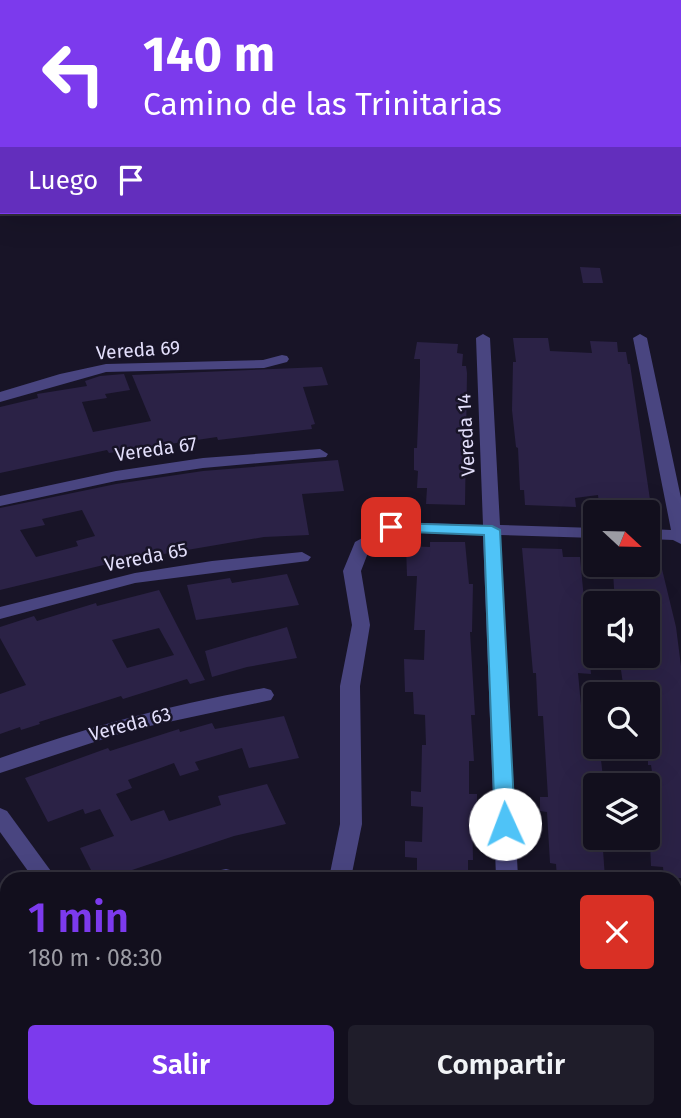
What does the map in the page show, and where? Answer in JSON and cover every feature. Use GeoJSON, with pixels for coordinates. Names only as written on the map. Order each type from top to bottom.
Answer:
{"type":"FeatureCollection","features":[{"type":"Feature","properties":{"kind":"street","name":"Vereda 14"},"geometry":{"type":"LineString","coordinates":[[483,338],[507,872]]}},
{"type":"Feature","properties":{"kind":"street"},"geometry":{"type":"LineString","coordinates":[[640,338],[681,536],[660,535]]}},
{"type":"Feature","properties":{"kind":"street","name":"Vereda 69"},"geometry":{"type":"LineString","coordinates":[[0,397],[65,377],[106,368],[264,364],[282,359]]}},
{"type":"Feature","properties":{"kind":"street","name":"Vereda 67"},"geometry":{"type":"LineString","coordinates":[[0,501],[129,474],[203,463],[320,454]]}},
{"type":"Feature","properties":{"kind":"street"},"geometry":{"type":"LineString","coordinates":[[341,872],[351,824],[350,686],[361,625],[352,571],[364,542],[391,527],[583,533]]}},
{"type":"Feature","properties":{"kind":"street","name":"Vereda 65"},"geometry":{"type":"LineString","coordinates":[[0,612],[135,578],[212,566],[302,557]]}},
{"type":"Feature","properties":{"kind":"street","name":"Vereda 63"},"geometry":{"type":"LineString","coordinates":[[0,766],[58,744],[146,718],[264,695]]}},
{"type":"Feature","properties":{"kind":"street"},"geometry":{"type":"LineString","coordinates":[[0,816],[41,872]]}},
{"type":"Feature","properties":{"kind":"building"},"geometry":{"type":"Polygon","coordinates":[[[580,267],[600,268],[603,283],[583,283],[580,267]]]}},
{"type":"Feature","properties":{"kind":"building"},"geometry":{"type":"Polygon","coordinates":[[[513,338],[548,338],[550,351],[592,353],[590,341],[617,342],[618,352],[626,352],[630,364],[650,500],[599,500],[598,495],[575,498],[576,507],[525,505],[524,490],[520,490],[518,448],[512,410],[513,362],[516,362],[513,338]]]}},
{"type":"Feature","properties":{"kind":"building"},"geometry":{"type":"Polygon","coordinates":[[[417,342],[458,344],[457,353],[463,354],[462,366],[466,366],[467,373],[465,505],[426,504],[427,488],[417,488],[418,471],[414,470],[414,448],[417,448],[420,359],[414,359],[417,342]]]}},
{"type":"Feature","properties":{"kind":"building"},"geometry":{"type":"Polygon","coordinates":[[[322,367],[328,385],[303,387],[315,424],[311,425],[312,429],[218,440],[217,437],[109,453],[107,450],[0,473],[0,407],[38,398],[37,394],[87,386],[85,381],[100,376],[124,374],[130,390],[105,394],[107,398],[82,402],[93,432],[151,421],[132,375],[322,367]]]}},
{"type":"Feature","properties":{"kind":"building"},"geometry":{"type":"Polygon","coordinates":[[[338,460],[344,491],[302,494],[309,535],[264,537],[146,557],[145,555],[0,590],[0,508],[116,484],[203,471],[338,460]],[[82,510],[42,519],[45,525],[20,530],[36,557],[78,546],[76,541],[95,536],[82,510]]]}},
{"type":"Feature","properties":{"kind":"building"},"geometry":{"type":"Polygon","coordinates":[[[430,542],[465,542],[469,584],[473,584],[470,632],[475,715],[471,715],[474,761],[469,761],[469,794],[477,794],[477,809],[472,809],[473,860],[468,860],[468,872],[417,872],[417,858],[405,857],[405,841],[422,842],[423,807],[411,806],[411,791],[421,792],[422,745],[426,745],[425,715],[414,714],[413,692],[405,692],[404,659],[424,660],[425,630],[414,630],[417,576],[407,576],[406,546],[430,547],[430,542]]]}},
{"type":"Feature","properties":{"kind":"building"},"geometry":{"type":"Polygon","coordinates":[[[522,548],[562,549],[563,557],[580,557],[583,591],[583,668],[590,668],[591,674],[578,673],[583,705],[583,759],[601,759],[603,773],[583,773],[583,850],[603,850],[605,872],[557,872],[556,864],[550,863],[547,812],[540,811],[540,797],[548,797],[543,716],[538,716],[536,673],[533,673],[522,548]]]}},
{"type":"Feature","properties":{"kind":"building"},"geometry":{"type":"Polygon","coordinates":[[[661,565],[676,627],[681,666],[681,872],[663,872],[663,867],[651,866],[650,850],[660,850],[660,773],[652,773],[648,759],[660,759],[660,682],[623,682],[621,668],[660,668],[660,591],[614,591],[613,578],[660,578],[661,565]]]}},
{"type":"Feature","properties":{"kind":"building"},"geometry":{"type":"Polygon","coordinates":[[[287,574],[299,605],[196,620],[187,585],[230,578],[232,583],[287,574]]]}},
{"type":"Feature","properties":{"kind":"building"},"geometry":{"type":"Polygon","coordinates":[[[159,590],[205,680],[190,684],[187,679],[123,699],[121,696],[21,730],[20,727],[0,734],[0,694],[26,685],[0,638],[0,627],[34,616],[37,621],[96,603],[97,606],[159,590]],[[159,628],[112,640],[127,668],[174,655],[159,628]]]}},
{"type":"Feature","properties":{"kind":"building"},"geometry":{"type":"Polygon","coordinates":[[[287,627],[297,658],[247,667],[212,677],[205,651],[287,627]]]}},
{"type":"Feature","properties":{"kind":"building"},"geometry":{"type":"Polygon","coordinates":[[[284,716],[299,758],[249,768],[242,748],[195,762],[199,770],[180,776],[174,763],[128,780],[132,788],[116,794],[131,821],[164,810],[169,821],[221,805],[218,796],[267,784],[286,824],[234,836],[126,872],[92,872],[80,848],[114,836],[100,809],[85,814],[83,809],[48,822],[25,778],[108,748],[110,751],[179,729],[180,732],[212,723],[215,729],[284,716]]]}},
{"type":"Feature","properties":{"kind":"route"},"geometry":{"type":"LineString","coordinates":[[391,527],[492,530],[505,824]]}}]}
